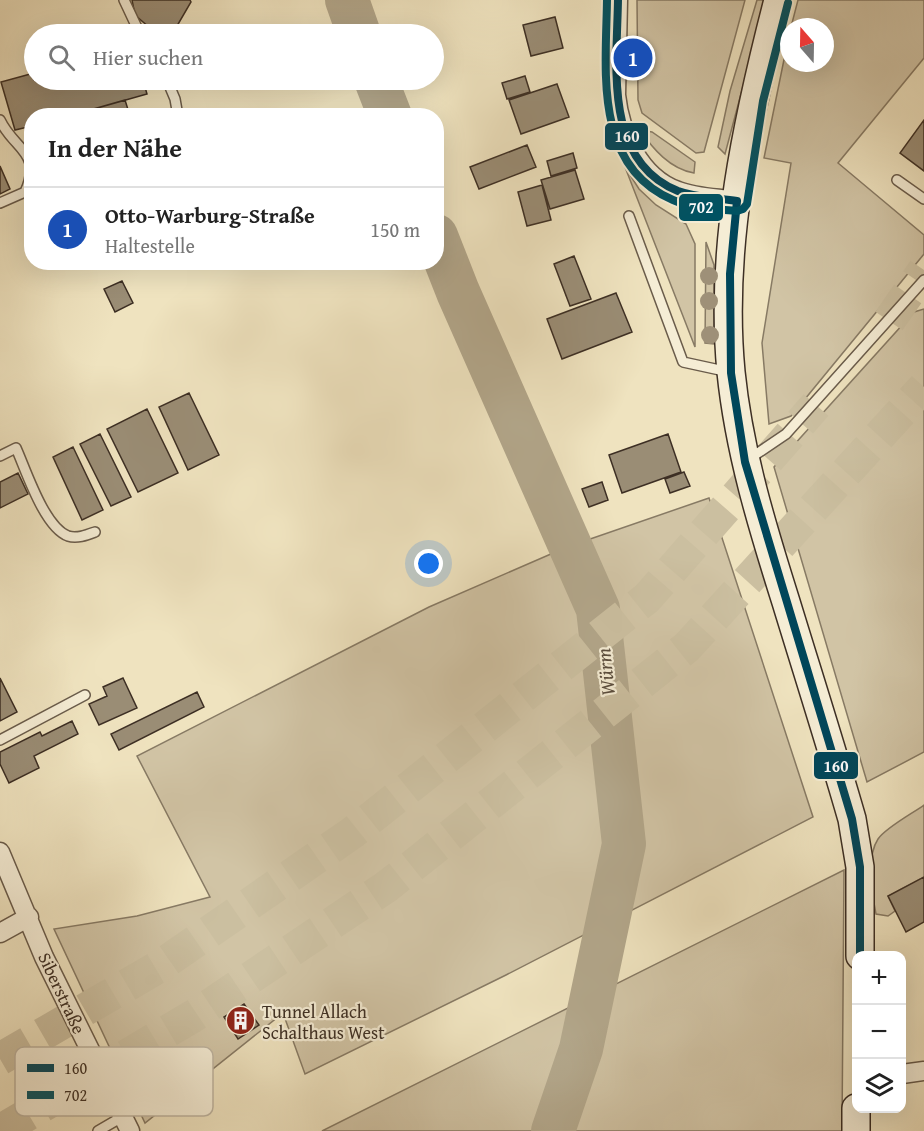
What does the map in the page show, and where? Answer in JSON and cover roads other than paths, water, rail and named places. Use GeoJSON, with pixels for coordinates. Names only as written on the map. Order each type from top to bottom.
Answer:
{"type":"FeatureCollection","features":[{"type":"Feature","properties":{"kind":"main road"},"geometry":{"type":"LineString","coordinates":[[778,0],[753,99],[737,201],[730,274],[731,373],[745,462],[852,819],[860,867],[860,951]]}},
{"type":"Feature","properties":{"kind":"main road"},"geometry":{"type":"LineString","coordinates":[[856,1113],[856,1131]]}},
{"type":"Feature","properties":{"kind":"street"},"geometry":{"type":"LineString","coordinates":[[618,0],[616,95],[628,142],[659,180],[675,190],[737,201]]}},
{"type":"Feature","properties":{"kind":"street","name":"Siberstraße"},"geometry":{"type":"LineString","coordinates":[[0,852],[44,957],[88,1047]]}},
{"type":"Feature","properties":{"kind":"street"},"geometry":{"type":"LineString","coordinates":[[0,933],[29,917]]}},
{"type":"Feature","properties":{"kind":"street"},"geometry":{"type":"LineString","coordinates":[[906,1073],[924,1071]]}},
{"type":"Feature","properties":{"kind":"lane"},"geometry":{"type":"LineString","coordinates":[[124,0],[135,24]]}},
{"type":"Feature","properties":{"kind":"lane"},"geometry":{"type":"LineString","coordinates":[[171,90],[177,108]]}},
{"type":"Feature","properties":{"kind":"lane"},"geometry":{"type":"LineString","coordinates":[[0,120],[24,152]]}},
{"type":"Feature","properties":{"kind":"lane"},"geometry":{"type":"LineString","coordinates":[[897,180],[924,199]]}},
{"type":"Feature","properties":{"kind":"lane"},"geometry":{"type":"LineString","coordinates":[[0,203],[24,192]]}},
{"type":"Feature","properties":{"kind":"lane"},"geometry":{"type":"LineString","coordinates":[[629,216],[683,362],[731,373]]}},
{"type":"Feature","properties":{"kind":"lane"},"geometry":{"type":"LineString","coordinates":[[745,462],[786,434],[924,280]]}},
{"type":"Feature","properties":{"kind":"lane"},"geometry":{"type":"LineString","coordinates":[[0,456],[16,448],[45,513],[56,527],[68,536],[80,537],[95,532]]}},
{"type":"Feature","properties":{"kind":"lane"},"geometry":{"type":"LineString","coordinates":[[0,740],[85,695]]}},
{"type":"Feature","properties":{"kind":"lane"},"geometry":{"type":"LineString","coordinates":[[98,1131],[126,1124]]}},
{"type":"Feature","properties":{"kind":"waterway","name":"Würm"},"geometry":{"type":"LineString","coordinates":[[347,0],[355,24]]}},
{"type":"Feature","properties":{"kind":"waterway","name":"Würm"},"geometry":{"type":"LineString","coordinates":[[380,90],[387,108]]}},
{"type":"Feature","properties":{"kind":"waterway","name":"Würm"},"geometry":{"type":"LineString","coordinates":[[444,256],[598,609],[624,844],[581,1049],[553,1131]]}},
{"type":"Feature","properties":{"kind":"tunnel"},"geometry":{"type":"LineString","coordinates":[[889,321],[924,270]]}},
{"type":"Feature","properties":{"kind":"tunnel"},"geometry":{"type":"LineString","coordinates":[[141,1047],[195,1015],[386,887],[687,647],[924,387]]}},
{"type":"Feature","properties":{"kind":"tunnel"},"geometry":{"type":"LineString","coordinates":[[21,1047],[160,966],[352,833],[647,598],[816,405]]}},
{"type":"Feature","properties":{"kind":"tunnel"},"geometry":{"type":"LineString","coordinates":[[0,1059],[15,1050]]}},
{"type":"Feature","properties":{"kind":"tunnel"},"geometry":{"type":"LineString","coordinates":[[0,1131],[25,1116]]}},
{"type":"Feature","properties":{"kind":"place","name":"Otto-Warburg-Straße"},"geometry":{"type":"Point","coordinates":[633,58]}},
{"type":"Feature","properties":{"kind":"place","name":"Tunnel Allach Schalthaus West"},"geometry":{"type":"Point","coordinates":[241,1021]}}]}
